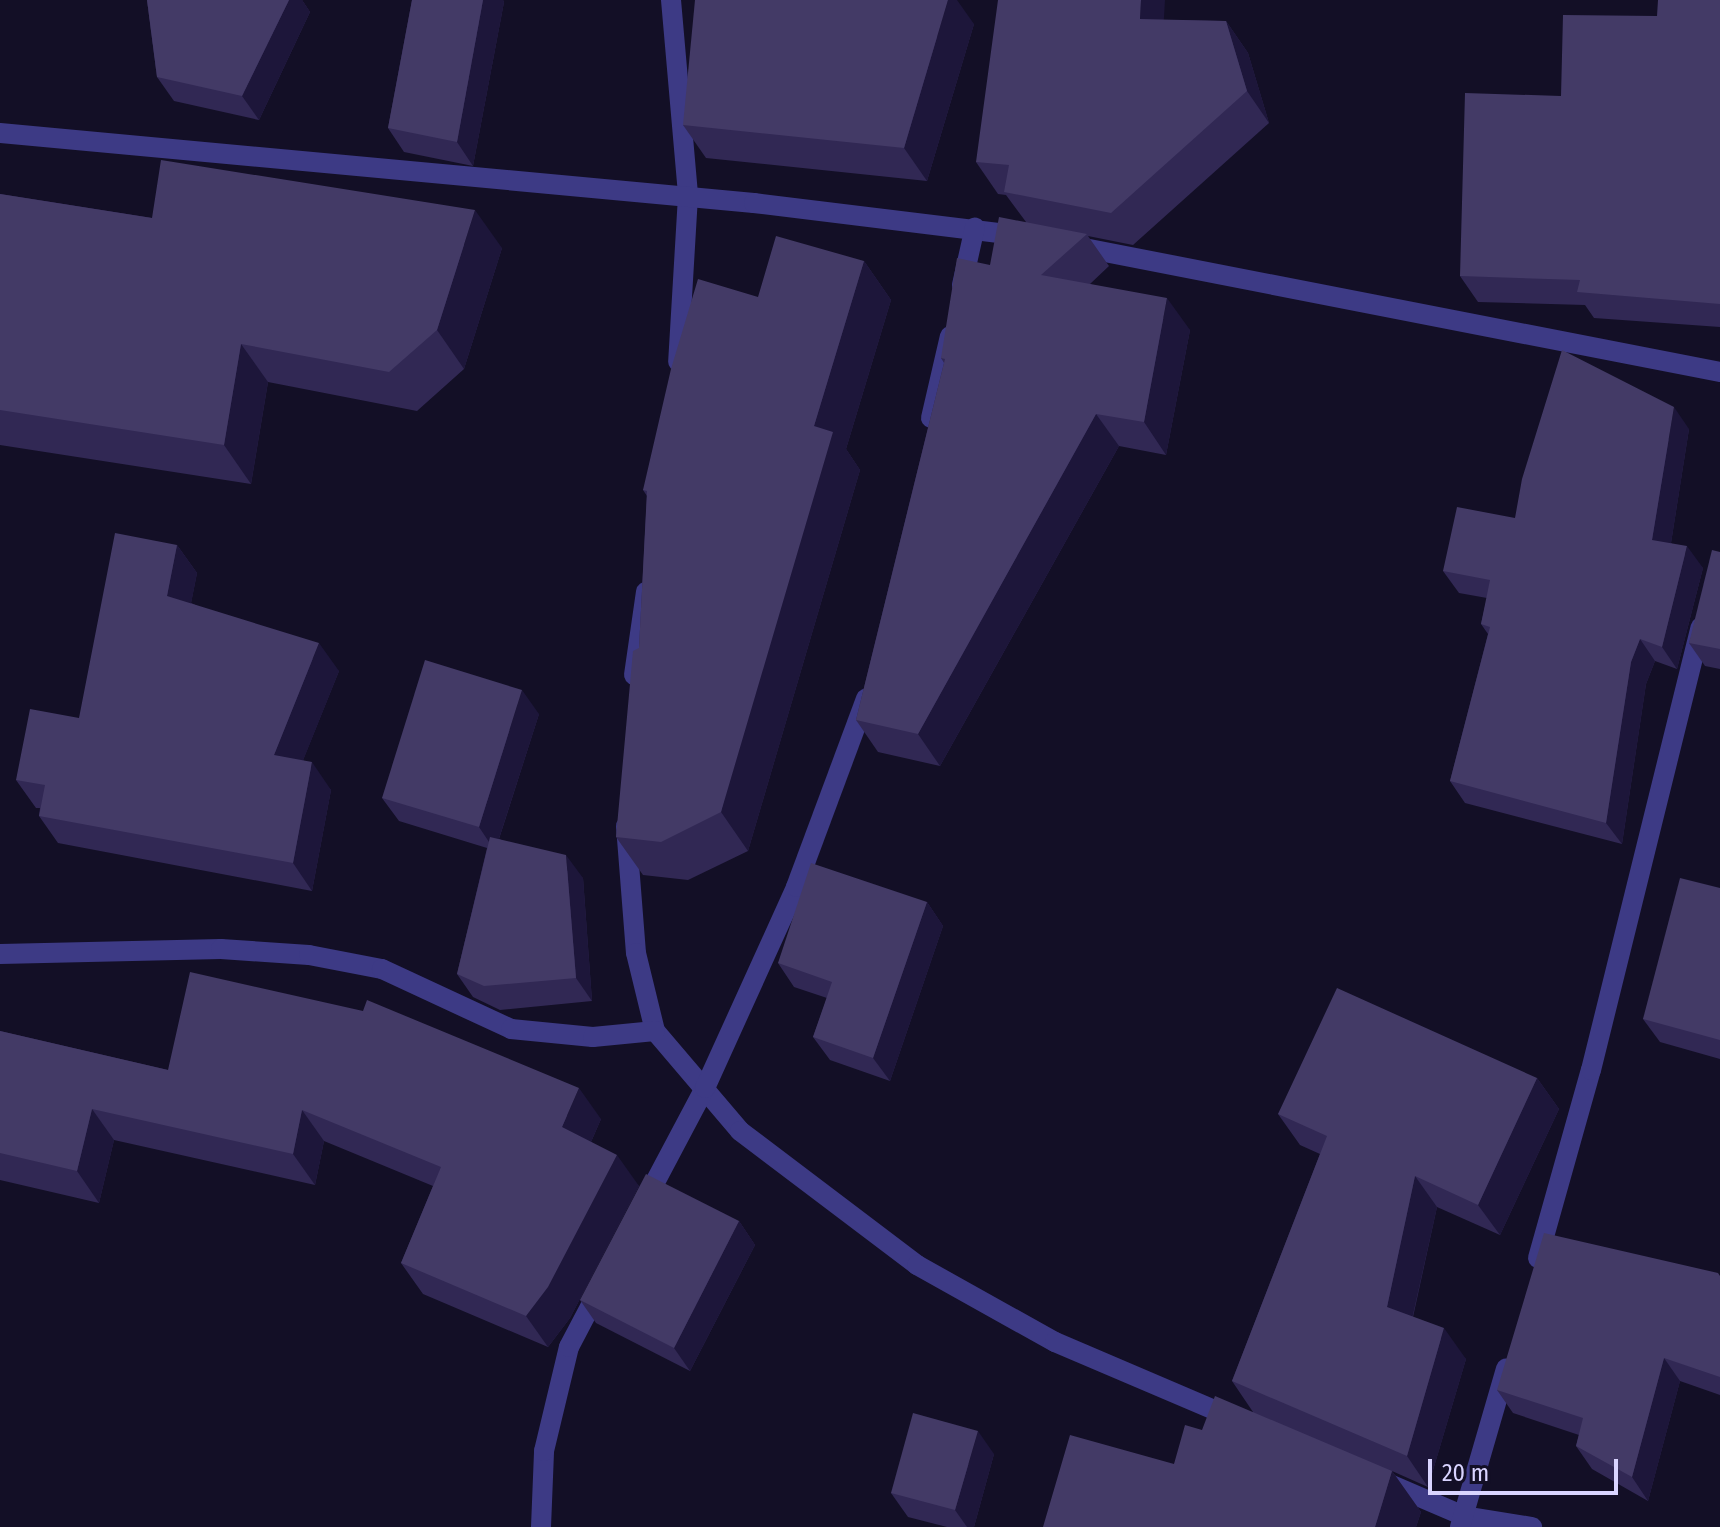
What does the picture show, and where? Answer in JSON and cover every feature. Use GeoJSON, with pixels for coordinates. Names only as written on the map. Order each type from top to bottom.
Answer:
{"type":"FeatureCollection","features":[{"type":"Feature","properties":{"kind":"street"},"geometry":{"type":"LineString","coordinates":[[671,0],[688,196],[676,378]]}},
{"type":"Feature","properties":{"kind":"street"},"geometry":{"type":"LineString","coordinates":[[0,133],[688,196],[975,227],[1720,372]]}},
{"type":"Feature","properties":{"kind":"street"},"geometry":{"type":"LineString","coordinates":[[925,443],[975,227]]}},
{"type":"Feature","properties":{"kind":"street"},"geometry":{"type":"LineString","coordinates":[[633,695],[649,573]]}},
{"type":"Feature","properties":{"kind":"street"},"geometry":{"type":"LineString","coordinates":[[1530,1285],[1591,1070],[1705,613]]}},
{"type":"Feature","properties":{"kind":"street"},"geometry":{"type":"LineString","coordinates":[[633,1224],[705,1088],[796,887],[872,675]]}},
{"type":"Feature","properties":{"kind":"street"},"geometry":{"type":"LineString","coordinates":[[624,805],[636,953],[655,1031],[740,1131],[917,1265],[1055,1342],[1259,1429]]}},
{"type":"Feature","properties":{"kind":"street"},"geometry":{"type":"LineString","coordinates":[[0,954],[221,949],[309,955],[382,969],[511,1029],[593,1037],[655,1031]]}},
{"type":"Feature","properties":{"kind":"street"},"geometry":{"type":"LineString","coordinates":[[541,1527],[544,1451],[569,1347],[612,1265]]}},
{"type":"Feature","properties":{"kind":"street"},"geometry":{"type":"LineString","coordinates":[[1462,1521],[1512,1347]]}},
{"type":"Feature","properties":{"kind":"street"},"geometry":{"type":"LineString","coordinates":[[1362,1472],[1462,1521],[1532,1527]]}},
{"type":"Feature","properties":{"kind":"building"},"geometry":{"type":"Polygon","coordinates":[[[147,0],[289,0],[242,96],[157,77],[147,0]]]}},
{"type":"Feature","properties":{"kind":"building"},"geometry":{"type":"Polygon","coordinates":[[[412,0],[483,0],[457,142],[388,128],[412,0]]]}},
{"type":"Feature","properties":{"kind":"building"},"geometry":{"type":"Polygon","coordinates":[[[695,0],[948,0],[904,148],[683,125],[695,0]]]}},
{"type":"Feature","properties":{"kind":"building"},"geometry":{"type":"Polygon","coordinates":[[[998,0],[1141,0],[1140,19],[1226,21],[1247,91],[1111,213],[1004,192],[1009,165],[976,162],[998,0]]]}},
{"type":"Feature","properties":{"kind":"building"},"geometry":{"type":"Polygon","coordinates":[[[1658,0],[1720,0],[1720,304],[1577,292],[1580,280],[1460,276],[1465,93],[1561,96],[1563,15],[1657,16],[1658,0]]]}},
{"type":"Feature","properties":{"kind":"building"},"geometry":{"type":"Polygon","coordinates":[[[161,160],[475,210],[437,330],[389,372],[241,344],[224,445],[0,410],[0,194],[152,218],[161,160]]]}},
{"type":"Feature","properties":{"kind":"building"},"geometry":{"type":"Polygon","coordinates":[[[999,217],[1087,234],[1041,275],[1167,298],[1144,422],[1096,414],[918,734],[856,720],[945,359],[941,358],[957,258],[990,265],[999,217]]]}},
{"type":"Feature","properties":{"kind":"building"},"geometry":{"type":"Polygon","coordinates":[[[776,236],[864,261],[814,426],[833,432],[721,812],[661,842],[616,837],[633,651],[639,648],[647,491],[643,490],[671,369],[698,279],[758,297],[776,236]]]}},
{"type":"Feature","properties":{"kind":"building"},"geometry":{"type":"Polygon","coordinates":[[[1562,350],[1674,407],[1652,540],[1687,546],[1662,647],[1640,639],[1631,662],[1606,823],[1450,781],[1490,627],[1481,624],[1490,580],[1443,571],[1457,507],[1515,518],[1522,479],[1562,350]]]}},
{"type":"Feature","properties":{"kind":"building"},"geometry":{"type":"Polygon","coordinates":[[[115,533],[177,545],[167,596],[319,643],[274,755],[312,762],[293,863],[39,816],[45,785],[16,780],[30,709],[79,718],[115,533]]]}},
{"type":"Feature","properties":{"kind":"building"},"geometry":{"type":"Polygon","coordinates":[[[1712,550],[1720,552],[1720,649],[1689,643],[1712,550]]]}},
{"type":"Feature","properties":{"kind":"building"},"geometry":{"type":"Polygon","coordinates":[[[425,660],[522,690],[479,827],[382,798],[425,660]]]}},
{"type":"Feature","properties":{"kind":"building"},"geometry":{"type":"Polygon","coordinates":[[[490,837],[566,855],[576,978],[484,986],[457,974],[490,837]]]}},
{"type":"Feature","properties":{"kind":"building"},"geometry":{"type":"Polygon","coordinates":[[[811,863],[927,902],[873,1058],[813,1037],[832,982],[778,963],[811,863]]]}},
{"type":"Feature","properties":{"kind":"building"},"geometry":{"type":"Polygon","coordinates":[[[1680,878],[1720,888],[1720,1040],[1643,1019],[1680,878]]]}},
{"type":"Feature","properties":{"kind":"building"},"geometry":{"type":"Polygon","coordinates":[[[190,972],[363,1011],[367,1000],[579,1088],[562,1127],[617,1155],[548,1287],[526,1316],[401,1263],[441,1167],[302,1110],[293,1154],[92,1109],[77,1171],[0,1153],[0,1031],[168,1070],[190,972]]]}},
{"type":"Feature","properties":{"kind":"building"},"geometry":{"type":"Polygon","coordinates":[[[1337,988],[1537,1078],[1478,1205],[1415,1176],[1387,1307],[1444,1328],[1407,1456],[1232,1381],[1327,1136],[1278,1114],[1337,988]]]}},
{"type":"Feature","properties":{"kind":"building"},"geometry":{"type":"Polygon","coordinates":[[[646,1174],[739,1221],[674,1348],[580,1300],[646,1174]]]}},
{"type":"Feature","properties":{"kind":"building"},"geometry":{"type":"Polygon","coordinates":[[[1544,1233],[1718,1273],[1720,1276],[1720,1377],[1664,1358],[1632,1477],[1576,1446],[1583,1418],[1497,1390],[1544,1233]]]}},
{"type":"Feature","properties":{"kind":"building"},"geometry":{"type":"Polygon","coordinates":[[[1215,1396],[1392,1471],[1375,1527],[1043,1527],[1070,1435],[1174,1464],[1185,1425],[1202,1430],[1215,1396]]]}},
{"type":"Feature","properties":{"kind":"building"},"geometry":{"type":"Polygon","coordinates":[[[913,1413],[978,1431],[955,1510],[891,1493],[913,1413]]]}}]}
